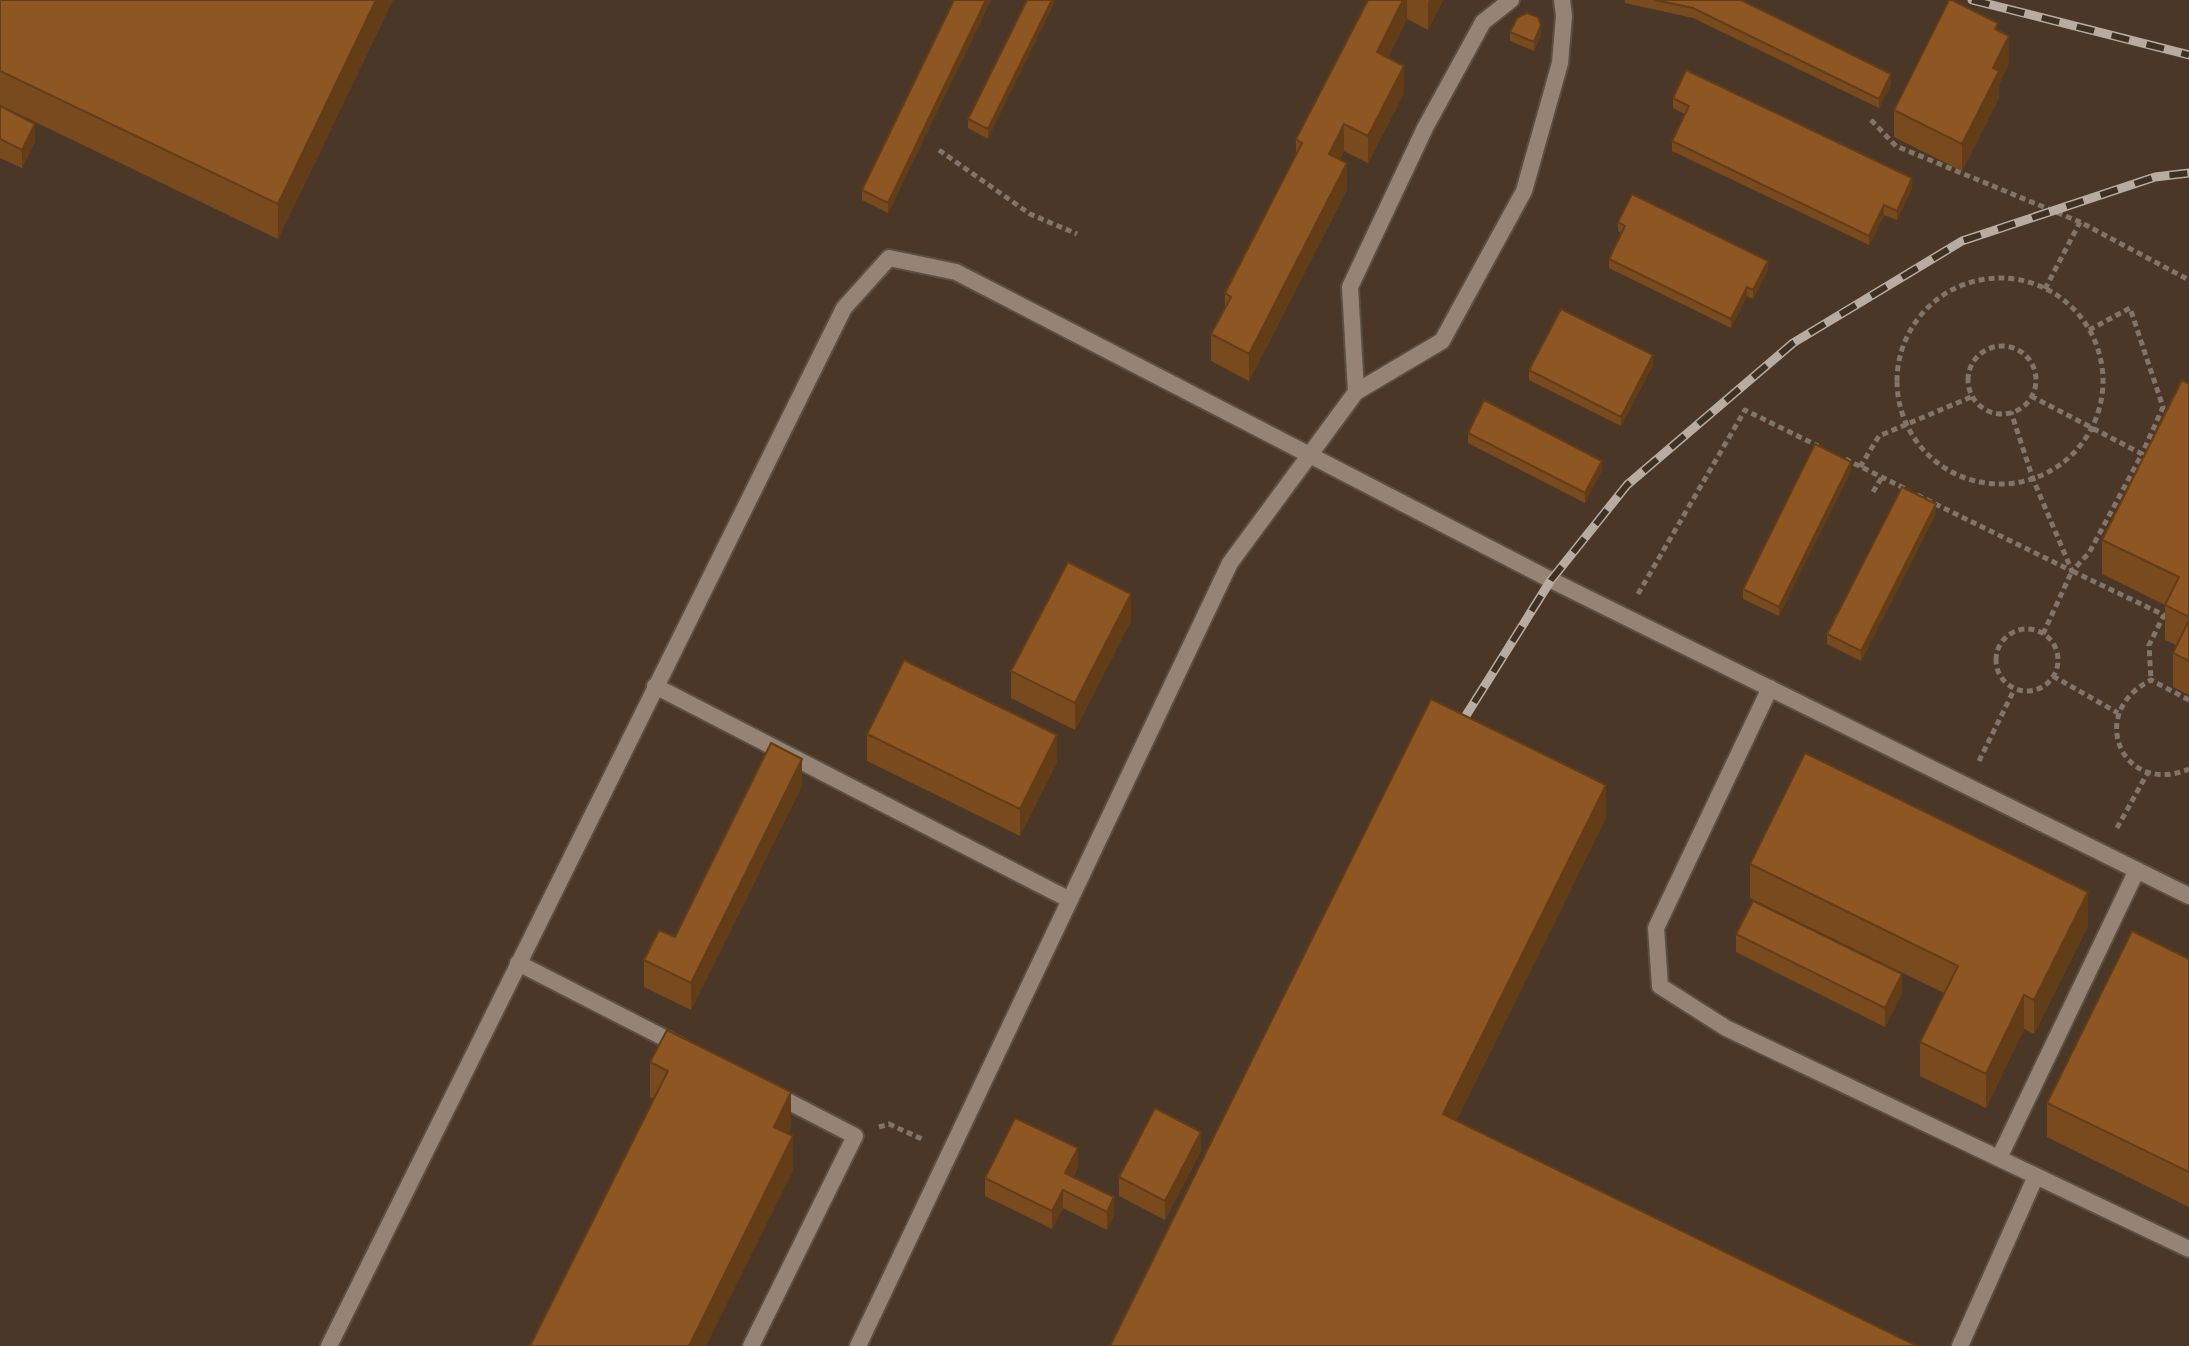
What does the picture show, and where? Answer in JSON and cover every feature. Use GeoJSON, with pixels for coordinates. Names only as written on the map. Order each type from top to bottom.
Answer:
{"type":"FeatureCollection","features":[{"type":"Feature","properties":{"kind":"lane"},"geometry":{"type":"LineString","coordinates":[[1356,392],[1350,287],[1425,128],[1483,22],[1511,0]]}},
{"type":"Feature","properties":{"kind":"lane"},"geometry":{"type":"LineString","coordinates":[[858,1346],[1230,563],[1356,392],[1442,341],[1524,191],[1560,63],[1564,16],[1562,0]]}},
{"type":"Feature","properties":{"kind":"lane"},"geometry":{"type":"LineString","coordinates":[[329,1346],[844,308],[889,258],[956,272],[1624,617],[2189,896]]}},
{"type":"Feature","properties":{"kind":"lane"},"geometry":{"type":"LineString","coordinates":[[655,686],[1070,900]]}},
{"type":"Feature","properties":{"kind":"lane"},"geometry":{"type":"LineString","coordinates":[[1770,688],[1656,928],[1660,986],[1726,1028],[2189,1249]]}},
{"type":"Feature","properties":{"kind":"lane"},"geometry":{"type":"LineString","coordinates":[[1999,1158],[2137,870]]}},
{"type":"Feature","properties":{"kind":"lane"},"geometry":{"type":"LineString","coordinates":[[518,963],[700,1056]]}},
{"type":"Feature","properties":{"kind":"lane"},"geometry":{"type":"LineString","coordinates":[[751,1346],[855,1136],[757,1085]]}},
{"type":"Feature","properties":{"kind":"lane"},"geometry":{"type":"LineString","coordinates":[[1960,1346],[2036,1176]]}},
{"type":"Feature","properties":{"kind":"path"},"geometry":{"type":"LineString","coordinates":[[1871,120],[1896,146],[2080,222],[2189,280]]}},
{"type":"Feature","properties":{"kind":"path"},"geometry":{"type":"LineString","coordinates":[[939,150],[1030,214],[1077,234]]}},
{"type":"Feature","properties":{"kind":"path"},"geometry":{"type":"LineString","coordinates":[[2045,289],[2080,222]]}},
{"type":"Feature","properties":{"kind":"path"},"geometry":{"type":"LineString","coordinates":[[1999,278],[2031,282],[2060,297],[2083,319],[2089,330],[2098,348],[2103,380],[2099,412],[2084,441],[2061,464],[2033,479],[2000,485],[1968,480],[1939,465],[1916,443],[1906,425],[1896,382],[1901,350],[1915,321],[1938,298],[1967,283],[1999,278]]}},
{"type":"Feature","properties":{"kind":"path"},"geometry":{"type":"LineString","coordinates":[[2043,634],[2072,571],[2089,553],[2142,454],[2163,407],[2130,308],[2089,330]]}},
{"type":"Feature","properties":{"kind":"path"},"geometry":{"type":"LineString","coordinates":[[2009,346],[2026,355],[2036,373],[2031,396],[2022,408],[2011,412],[1985,411],[1971,397],[1967,378],[1974,360],[1989,348],[2009,346]]}},
{"type":"Feature","properties":{"kind":"path"},"geometry":{"type":"LineString","coordinates":[[2031,396],[2142,454]]}},
{"type":"Feature","properties":{"kind":"path"},"geometry":{"type":"LineString","coordinates":[[1860,467],[1879,436],[1971,397]]}},
{"type":"Feature","properties":{"kind":"path"},"geometry":{"type":"LineString","coordinates":[[1624,617],[1745,410],[2164,615],[2149,645],[2151,680]]}},
{"type":"Feature","properties":{"kind":"path"},"geometry":{"type":"LineString","coordinates":[[2011,412],[2033,479],[2072,571]]}},
{"type":"Feature","properties":{"kind":"path"},"geometry":{"type":"LineString","coordinates":[[1873,492],[1882,477]]}},
{"type":"Feature","properties":{"kind":"path"},"geometry":{"type":"LineString","coordinates":[[2031,629],[2043,634],[2057,651],[2058,669],[2053,676],[2048,684],[2032,692],[2014,690],[2001,678],[1995,661],[2000,644],[2013,632],[2031,629]]}},
{"type":"Feature","properties":{"kind":"path"},"geometry":{"type":"LineString","coordinates":[[2053,676],[2118,713]]}},
{"type":"Feature","properties":{"kind":"path"},"geometry":{"type":"LineString","coordinates":[[2151,680],[2188,698]]}},
{"type":"Feature","properties":{"kind":"path"},"geometry":{"type":"LineString","coordinates":[[2151,680],[2132,689],[2118,713],[2115,733],[2123,756],[2147,774],[2169,778],[2189,769]]}},
{"type":"Feature","properties":{"kind":"path"},"geometry":{"type":"LineString","coordinates":[[1966,786],[2014,690]]}},
{"type":"Feature","properties":{"kind":"path"},"geometry":{"type":"LineString","coordinates":[[2103,854],[2147,774]]}},
{"type":"Feature","properties":{"kind":"path"},"geometry":{"type":"LineString","coordinates":[[855,1136],[889,1124],[950,1152]]}},
{"type":"Feature","properties":{"kind":"shaded area"},"geometry":{"type":"Polygon","coordinates":[[[0,0],[2189,0],[2189,1346],[0,1346],[0,0]]]}},
{"type":"Feature","properties":{"kind":"building"},"geometry":{"type":"Polygon","coordinates":[[[0,0],[376,0],[278,204],[0,71],[0,0]]]}},
{"type":"Feature","properties":{"kind":"building"},"geometry":{"type":"Polygon","coordinates":[[[954,0],[986,0],[888,203],[862,190],[954,0]]]}},
{"type":"Feature","properties":{"kind":"building"},"geometry":{"type":"Polygon","coordinates":[[[1027,0],[1052,0],[988,129],[968,119],[1027,0]]]}},
{"type":"Feature","properties":{"kind":"building"},"geometry":{"type":"Polygon","coordinates":[[[1368,0],[1403,0],[1377,52],[1404,66],[1368,136],[1344,124],[1329,154],[1347,163],[1249,354],[1211,334],[1231,297],[1225,293],[1302,143],[1296,139],[1368,0]]]}},
{"type":"Feature","properties":{"kind":"building"},"geometry":{"type":"Polygon","coordinates":[[[1655,0],[1741,0],[1891,74],[1879,99],[1693,8],[1655,0]]]}},
{"type":"Feature","properties":{"kind":"building"},"geometry":{"type":"Polygon","coordinates":[[[1949,0],[1998,23],[1995,29],[2009,36],[1993,68],[1999,71],[1962,144],[1894,110],[1949,0]]]}},
{"type":"Feature","properties":{"kind":"building"},"geometry":{"type":"Polygon","coordinates":[[[1527,13],[1538,17],[1541,25],[1534,42],[1510,32],[1517,18],[1527,13]]]}},
{"type":"Feature","properties":{"kind":"building"},"geometry":{"type":"Polygon","coordinates":[[[1686,70],[1912,178],[1897,211],[1884,205],[1869,236],[1672,141],[1689,106],[1673,98],[1686,70]]]}},
{"type":"Feature","properties":{"kind":"building"},"geometry":{"type":"Polygon","coordinates":[[[0,106],[35,124],[22,150],[0,139],[0,106]]]}},
{"type":"Feature","properties":{"kind":"building"},"geometry":{"type":"Polygon","coordinates":[[[1632,194],[1768,261],[1753,290],[1747,287],[1731,319],[1609,259],[1625,226],[1618,222],[1632,194]]]}},
{"type":"Feature","properties":{"kind":"building"},"geometry":{"type":"Polygon","coordinates":[[[1561,309],[1653,355],[1621,417],[1529,370],[1561,309]]]}},
{"type":"Feature","properties":{"kind":"building"},"geometry":{"type":"Polygon","coordinates":[[[2182,380],[2189,384],[2189,617],[2165,605],[2179,577],[2102,540],[2182,380]]]}},
{"type":"Feature","properties":{"kind":"building"},"geometry":{"type":"Polygon","coordinates":[[[1484,400],[1602,461],[1585,493],[1468,433],[1484,400]]]}},
{"type":"Feature","properties":{"kind":"building"},"geometry":{"type":"Polygon","coordinates":[[[1815,444],[1851,462],[1779,607],[1743,589],[1815,444]]]}},
{"type":"Feature","properties":{"kind":"building"},"geometry":{"type":"Polygon","coordinates":[[[1902,487],[1936,504],[1861,651],[1827,634],[1902,487]]]}},
{"type":"Feature","properties":{"kind":"building"},"geometry":{"type":"Polygon","coordinates":[[[1068,562],[1131,594],[1075,703],[1011,671],[1068,562]]]}},
{"type":"Feature","properties":{"kind":"building"},"geometry":{"type":"Polygon","coordinates":[[[2189,620],[2189,661],[2173,653],[2189,620]]]}},
{"type":"Feature","properties":{"kind":"building"},"geometry":{"type":"Polygon","coordinates":[[[904,660],[1057,735],[1020,809],[867,734],[904,660]]]}},
{"type":"Feature","properties":{"kind":"building"},"geometry":{"type":"Polygon","coordinates":[[[1431,699],[1606,785],[1443,1114],[1917,1346],[1110,1346],[1431,699]]]}},
{"type":"Feature","properties":{"kind":"building"},"geometry":{"type":"Polygon","coordinates":[[[771,743],[802,759],[691,983],[644,960],[659,930],[675,937],[771,743]]]}},
{"type":"Feature","properties":{"kind":"building"},"geometry":{"type":"Polygon","coordinates":[[[1805,753],[2088,892],[2034,1000],[2024,995],[1986,1074],[1920,1042],[1958,966],[1750,864],[1805,753]]]}},
{"type":"Feature","properties":{"kind":"building"},"geometry":{"type":"Polygon","coordinates":[[[1753,901],[1902,974],[1885,1008],[1736,934],[1753,901]]]}},
{"type":"Feature","properties":{"kind":"building"},"geometry":{"type":"Polygon","coordinates":[[[2132,931],[2189,959],[2189,1172],[2047,1103],[2132,931]]]}},
{"type":"Feature","properties":{"kind":"building"},"geometry":{"type":"Polygon","coordinates":[[[667,1030],[791,1092],[774,1127],[793,1136],[689,1346],[530,1346],[668,1071],[650,1062],[667,1030]]]}},
{"type":"Feature","properties":{"kind":"building"},"geometry":{"type":"Polygon","coordinates":[[[1155,1108],[1201,1132],[1165,1201],[1119,1177],[1155,1108]]]}},
{"type":"Feature","properties":{"kind":"building"},"geometry":{"type":"Polygon","coordinates":[[[1015,1118],[1078,1148],[1065,1173],[1114,1197],[1107,1212],[1063,1190],[1052,1211],[985,1178],[1015,1118]]]}},
{"type":"Feature","properties":{"kind":"railway"},"geometry":{"type":"LineString","coordinates":[[1972,0],[2189,55]]}},
{"type":"Feature","properties":{"kind":"railway"},"geometry":{"type":"LineString","coordinates":[[1455,733],[1551,580],[1627,485],[1793,343],[1962,241],[2155,177],[2189,173]]}}]}
